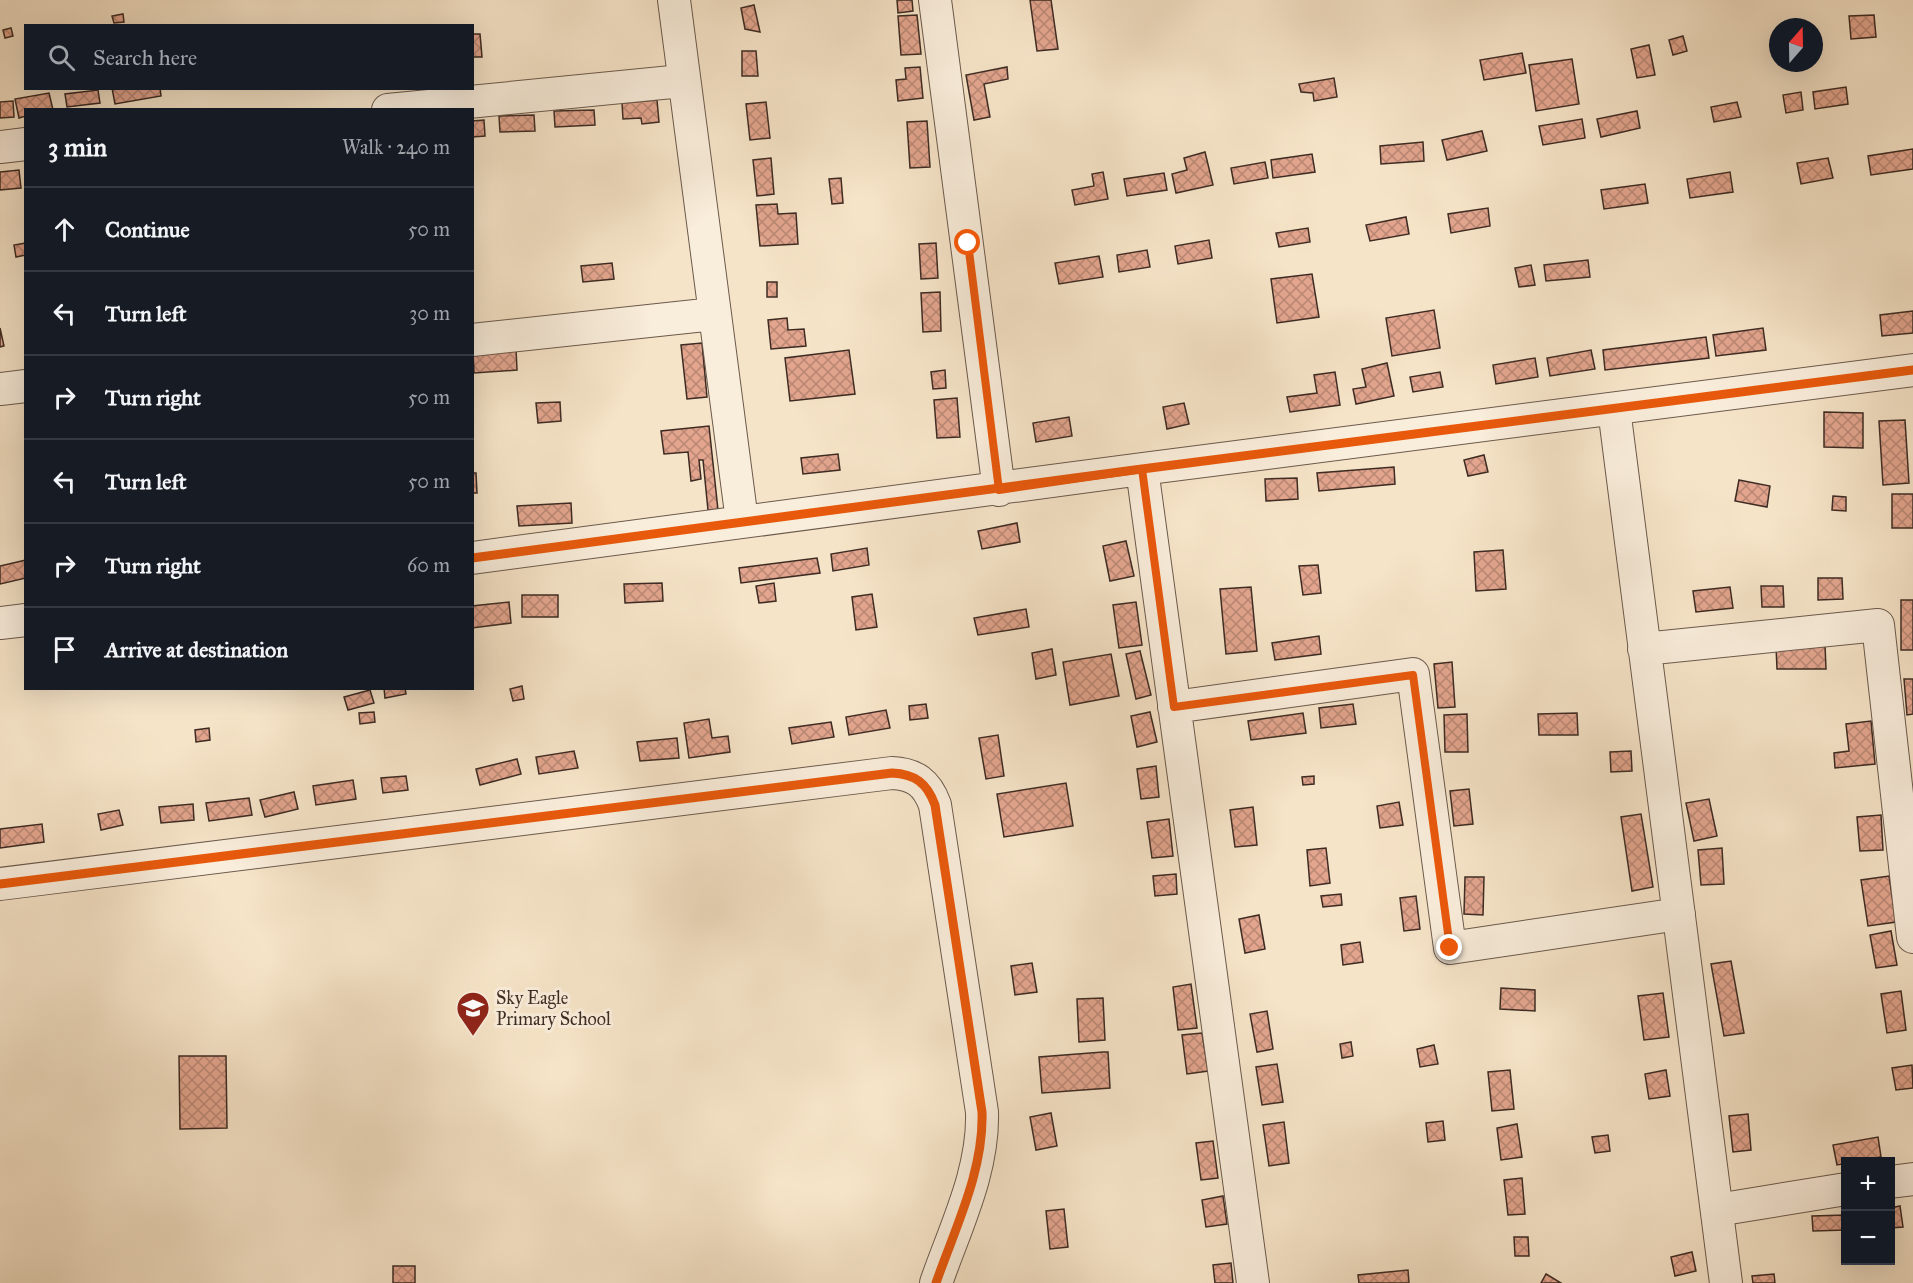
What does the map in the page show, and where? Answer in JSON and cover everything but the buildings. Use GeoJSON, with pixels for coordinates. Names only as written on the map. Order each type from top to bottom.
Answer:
{"type":"FeatureCollection","features":[{"type":"Feature","properties":{"kind":"street"},"geometry":{"type":"LineString","coordinates":[[674,0],[682,81],[741,522]]}},
{"type":"Feature","properties":{"kind":"street"},"geometry":{"type":"LineString","coordinates":[[935,0],[999,490]]}},
{"type":"Feature","properties":{"kind":"street"},"geometry":{"type":"LineString","coordinates":[[408,108],[682,81]]}},
{"type":"Feature","properties":{"kind":"street"},"geometry":{"type":"LineString","coordinates":[[0,147],[24,144]]}},
{"type":"Feature","properties":{"kind":"street"},"geometry":{"type":"LineString","coordinates":[[474,340],[714,314]]}},
{"type":"Feature","properties":{"kind":"street"},"geometry":{"type":"LineString","coordinates":[[474,558],[1913,370]]}},
{"type":"Feature","properties":{"kind":"street"},"geometry":{"type":"LineString","coordinates":[[0,389],[24,386]]}},
{"type":"Feature","properties":{"kind":"street"},"geometry":{"type":"LineString","coordinates":[[1614,410],[1726,1283]]}},
{"type":"Feature","properties":{"kind":"street"},"geometry":{"type":"LineString","coordinates":[[1142,469],[1253,1283]]}},
{"type":"Feature","properties":{"kind":"street"},"geometry":{"type":"LineString","coordinates":[[0,623],[24,620]]}},
{"type":"Feature","properties":{"kind":"street"},"geometry":{"type":"LineString","coordinates":[[1644,649],[1878,625],[1913,937]]}},
{"type":"Feature","properties":{"kind":"street"},"geometry":{"type":"LineString","coordinates":[[1174,707],[1413,675],[1450,948],[1679,914]]}},
{"type":"Feature","properties":{"kind":"street"},"geometry":{"type":"LineString","coordinates":[[0,884],[892,772],[907,773],[920,780],[930,791],[935,805],[982,1112],[982,1140],[977,1167],[936,1283]]}},
{"type":"Feature","properties":{"kind":"street"},"geometry":{"type":"LineString","coordinates":[[1895,1181],[1913,1179]]}},
{"type":"Feature","properties":{"kind":"street"},"geometry":{"type":"LineString","coordinates":[[1717,1210],[1841,1190]]}},
{"type":"Feature","properties":{"kind":"cycle path"},"geometry":{"type":"LineString","coordinates":[[474,558],[1913,370]]}},
{"type":"Feature","properties":{"kind":"cycle path"},"geometry":{"type":"LineString","coordinates":[[0,884],[892,773],[907,775],[924,785],[935,805],[982,1112],[981,1134],[973,1178],[936,1283]]}},
{"type":"Feature","properties":{"kind":"place","name":"Sky Eagle Primary School"},"geometry":{"type":"Point","coordinates":[473,1037]}},
{"type":"Feature","properties":{"kind":"route"},"geometry":{"type":"LineString","coordinates":[[968,243],[999,490],[1142,469],[1174,707],[1413,675],[1450,948]]}}]}
